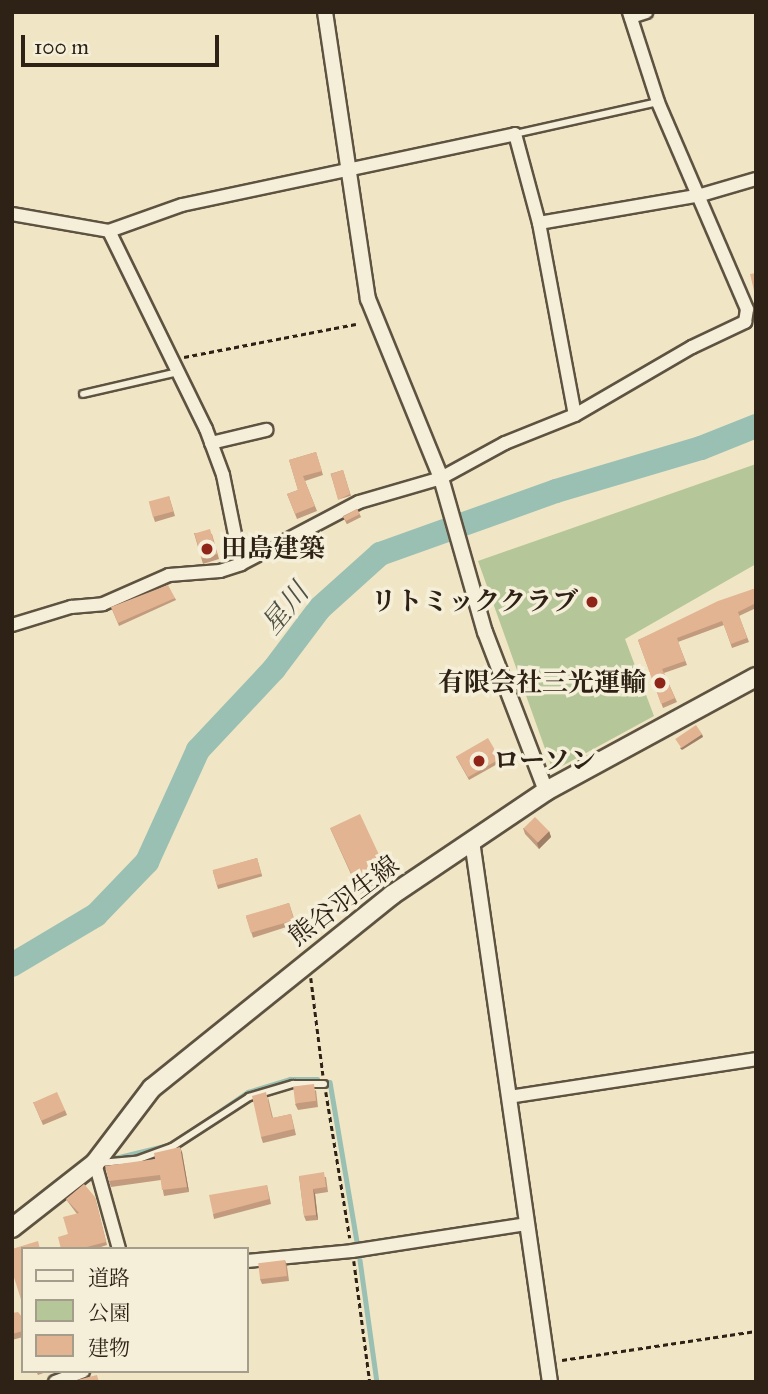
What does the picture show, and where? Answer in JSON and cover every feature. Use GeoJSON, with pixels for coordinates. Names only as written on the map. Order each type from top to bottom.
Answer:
{"type":"FeatureCollection","features":[{"type":"Feature","properties":{"kind":"main road","name":"熊谷羽生線"},"geometry":{"type":"LineString","coordinates":[[12,1228],[94,1163],[152,1088],[392,895],[546,791],[756,677]]}},
{"type":"Feature","properties":{"kind":"street"},"geometry":{"type":"LineString","coordinates":[[325,12],[368,299],[443,485],[498,667],[546,791]]}},
{"type":"Feature","properties":{"kind":"street"},"geometry":{"type":"LineString","coordinates":[[12,625],[71,607],[103,604],[169,576],[220,571],[242,564],[359,502],[443,485],[505,443],[575,415],[692,347],[745,322],[747,309],[701,195],[658,102],[630,15],[646,12]]}},
{"type":"Feature","properties":{"kind":"street"},"geometry":{"type":"LineString","coordinates":[[12,214],[109,230],[182,205],[515,134],[539,223],[575,415]]}},
{"type":"Feature","properties":{"kind":"street"},"geometry":{"type":"LineString","coordinates":[[539,223],[701,195],[756,179]]}},
{"type":"Feature","properties":{"kind":"street"},"geometry":{"type":"LineString","coordinates":[[109,230],[174,358],[211,443],[223,475],[242,564]]}},
{"type":"Feature","properties":{"kind":"street"},"geometry":{"type":"LineString","coordinates":[[211,443],[266,430]]}},
{"type":"Feature","properties":{"kind":"street"},"geometry":{"type":"LineString","coordinates":[[472,841],[550,1382]]}},
{"type":"Feature","properties":{"kind":"street"},"geometry":{"type":"LineString","coordinates":[[509,1097],[756,1059]]}},
{"type":"Feature","properties":{"kind":"street"},"geometry":{"type":"LineString","coordinates":[[94,1163],[118,1247]]}},
{"type":"Feature","properties":{"kind":"street"},"geometry":{"type":"LineString","coordinates":[[248,1261],[352,1251],[526,1224]]}},
{"type":"Feature","properties":{"kind":"street"},"geometry":{"type":"LineString","coordinates":[[55,1382],[78,1373]]}},
{"type":"Feature","properties":{"kind":"lane"},"geometry":{"type":"LineString","coordinates":[[515,134],[658,102]]}},
{"type":"Feature","properties":{"kind":"lane"},"geometry":{"type":"LineString","coordinates":[[83,394],[180,371]]}},
{"type":"Feature","properties":{"kind":"lane"},"geometry":{"type":"LineString","coordinates":[[94,1163],[136,1160],[172,1147],[249,1097],[293,1084],[324,1084]]}},
{"type":"Feature","properties":{"kind":"path"},"geometry":{"type":"LineString","coordinates":[[174,358],[356,324]]}},
{"type":"Feature","properties":{"kind":"path"},"geometry":{"type":"LineString","coordinates":[[308,961],[370,1382]]}},
{"type":"Feature","properties":{"kind":"path"},"geometry":{"type":"LineString","coordinates":[[548,1362],[756,1331]]}},
{"type":"Feature","properties":{"kind":"green space","name":"リトミッククラブ"},"geometry":{"type":"Polygon","coordinates":[[[756,464],[756,564],[625,639],[654,716],[553,771],[478,561],[756,464]]]}},
{"type":"Feature","properties":{"kind":"building"},"geometry":{"type":"Polygon","coordinates":[[[756,273],[756,295],[755,295],[750,274],[756,273]]]}},
{"type":"Feature","properties":{"kind":"building"},"geometry":{"type":"Polygon","coordinates":[[[316,452],[322,471],[303,476],[315,506],[295,514],[287,494],[298,490],[289,460],[316,452]]]}},
{"type":"Feature","properties":{"kind":"building"},"geometry":{"type":"Polygon","coordinates":[[[343,470],[350,494],[338,500],[331,474],[343,470]]]}},
{"type":"Feature","properties":{"kind":"building"},"geometry":{"type":"Polygon","coordinates":[[[169,496],[173,511],[153,517],[149,501],[169,496]]]}},
{"type":"Feature","properties":{"kind":"building"},"geometry":{"type":"Polygon","coordinates":[[[357,509],[360,514],[346,521],[343,517],[357,509]]]}},
{"type":"Feature","properties":{"kind":"building","name":"田島建築"},"geometry":{"type":"Polygon","coordinates":[[[210,529],[217,554],[202,558],[195,533],[210,529]]]}},
{"type":"Feature","properties":{"kind":"building"},"geometry":{"type":"Polygon","coordinates":[[[168,585],[175,598],[118,623],[111,607],[168,585]]]}},
{"type":"Feature","properties":{"kind":"building"},"geometry":{"type":"Polygon","coordinates":[[[756,588],[756,603],[738,612],[747,638],[731,644],[722,621],[677,638],[685,661],[662,669],[675,698],[661,704],[638,640],[718,601],[756,588]]]}},
{"type":"Feature","properties":{"kind":"building"},"geometry":{"type":"Polygon","coordinates":[[[696,725],[702,734],[681,748],[675,739],[696,725]]]}},
{"type":"Feature","properties":{"kind":"building","name":"ローソン"},"geometry":{"type":"Polygon","coordinates":[[[488,738],[500,759],[468,777],[456,756],[488,738]]]}},
{"type":"Feature","properties":{"kind":"building"},"geometry":{"type":"Polygon","coordinates":[[[360,814],[387,872],[357,886],[330,828],[360,814]]]}},
{"type":"Feature","properties":{"kind":"building"},"geometry":{"type":"Polygon","coordinates":[[[535,817],[549,831],[538,842],[524,828],[535,817]]]}},
{"type":"Feature","properties":{"kind":"building"},"geometry":{"type":"Polygon","coordinates":[[[257,858],[261,873],[217,885],[213,870],[257,858]]]}},
{"type":"Feature","properties":{"kind":"building"},"geometry":{"type":"Polygon","coordinates":[[[289,903],[294,920],[251,933],[246,915],[289,903]]]}},
{"type":"Feature","properties":{"kind":"building"},"geometry":{"type":"Polygon","coordinates":[[[314,1084],[316,1101],[295,1103],[293,1087],[314,1084]]]}},
{"type":"Feature","properties":{"kind":"building"},"geometry":{"type":"Polygon","coordinates":[[[57,1092],[65,1110],[41,1121],[33,1103],[57,1092]]]}},
{"type":"Feature","properties":{"kind":"building"},"geometry":{"type":"Polygon","coordinates":[[[266,1092],[272,1118],[291,1114],[294,1129],[261,1137],[252,1096],[266,1092]]]}},
{"type":"Feature","properties":{"kind":"building"},"geometry":{"type":"Polygon","coordinates":[[[180,1147],[187,1187],[162,1190],[160,1175],[109,1181],[105,1166],[155,1159],[154,1153],[180,1147]]]}},
{"type":"Feature","properties":{"kind":"building"},"geometry":{"type":"Polygon","coordinates":[[[324,1172],[326,1187],[313,1189],[316,1215],[304,1216],[299,1176],[324,1172]]]}},
{"type":"Feature","properties":{"kind":"building"},"geometry":{"type":"Polygon","coordinates":[[[84,1184],[95,1197],[106,1242],[87,1247],[60,1247],[58,1237],[68,1234],[63,1217],[79,1213],[66,1199],[84,1184]]]}},
{"type":"Feature","properties":{"kind":"building"},"geometry":{"type":"Polygon","coordinates":[[[267,1185],[269,1199],[213,1214],[209,1195],[267,1185]]]}},
{"type":"Feature","properties":{"kind":"building"},"geometry":{"type":"Polygon","coordinates":[[[38,1241],[40,1247],[21,1247],[21,1300],[12,1271],[12,1249],[38,1241]]]}},
{"type":"Feature","properties":{"kind":"building"},"geometry":{"type":"Polygon","coordinates":[[[285,1260],[287,1276],[260,1279],[258,1263],[285,1260]]]}},
{"type":"Feature","properties":{"kind":"building"},"geometry":{"type":"Polygon","coordinates":[[[18,1312],[21,1316],[21,1332],[12,1334],[12,1313],[18,1312]]]}},
{"type":"Feature","properties":{"kind":"building"},"geometry":{"type":"Polygon","coordinates":[[[97,1375],[99,1382],[69,1382],[97,1375]]]}},
{"type":"Feature","properties":{"kind":"waterway","name":"星川"},"geometry":{"type":"LineString","coordinates":[[12,965],[96,915],[147,862],[198,750],[274,669],[320,608],[380,554],[556,491],[701,448],[756,426]]}},
{"type":"Feature","properties":{"kind":"waterway"},"geometry":{"type":"LineString","coordinates":[[179,1139],[248,1092],[290,1079],[318,1079]]}},
{"type":"Feature","properties":{"kind":"waterway"},"geometry":{"type":"LineString","coordinates":[[330,1082],[357,1241]]}},
{"type":"Feature","properties":{"kind":"waterway"},"geometry":{"type":"LineString","coordinates":[[111,1159],[172,1144]]}},
{"type":"Feature","properties":{"kind":"waterway"},"geometry":{"type":"LineString","coordinates":[[360,1260],[377,1382]]}},
{"type":"Feature","properties":{"kind":"place","name":"田島建築"},"geometry":{"type":"Point","coordinates":[207,549]}},
{"type":"Feature","properties":{"kind":"place","name":"リトミッククラブ"},"geometry":{"type":"Point","coordinates":[592,602]}},
{"type":"Feature","properties":{"kind":"place","name":"有限会社三光運輸"},"geometry":{"type":"Point","coordinates":[660,683]}},
{"type":"Feature","properties":{"kind":"place","name":"ローソン"},"geometry":{"type":"Point","coordinates":[479,761]}}]}
